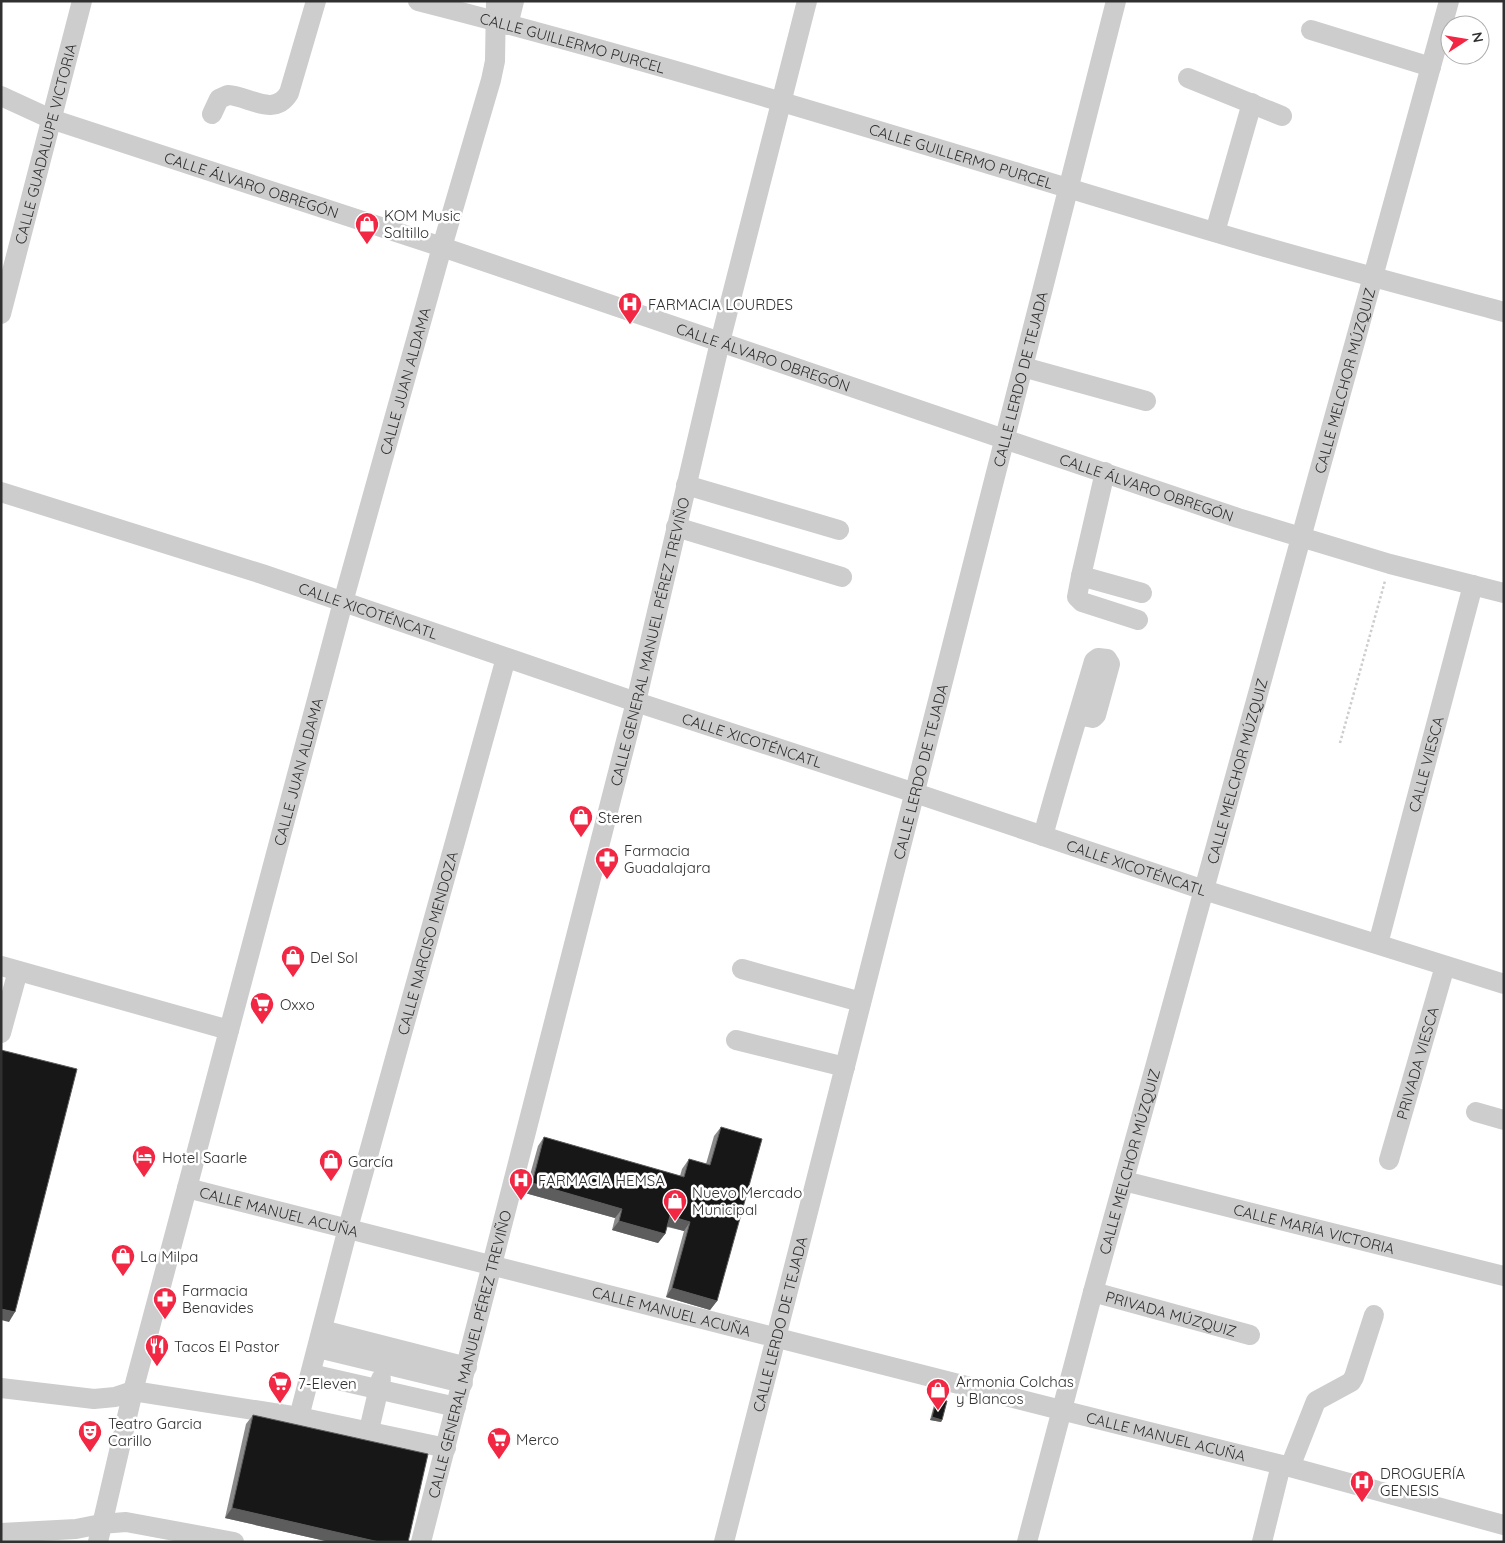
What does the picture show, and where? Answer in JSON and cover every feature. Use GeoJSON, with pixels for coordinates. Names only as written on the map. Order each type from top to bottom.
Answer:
{"type":"FeatureCollection","features":[{"type":"Feature","properties":{"kind":"street","name":"CALLE GUADALUPE VICTORIA"},"geometry":{"type":"LineString","coordinates":[[1,314],[6,274],[51,119],[82,1]]}},
{"type":"Feature","properties":{"kind":"street"},"geometry":{"type":"LineString","coordinates":[[212,114],[219,99],[228,94],[266,105],[280,104],[286,100],[316,1]]}},
{"type":"Feature","properties":{"kind":"street","name":"CALLE GUILLERMO PURCEL"},"geometry":{"type":"LineString","coordinates":[[418,1],[781,102],[1215,232],[1504,312]]}},
{"type":"Feature","properties":{"kind":"street","name":"CALLE JUAN ALDAMA"},"geometry":{"type":"LineString","coordinates":[[100,1533],[133,1391],[343,602],[442,247],[491,80],[502,23],[509,1]]}},
{"type":"Feature","properties":{"kind":"street","name":"CALLE GENERAL MANUEL PÉREZ TREVIÑO"},"geometry":{"type":"LineString","coordinates":[[421,1542],[636,702],[720,342],[807,1]]}},
{"type":"Feature","properties":{"kind":"street","name":"CALLE LERDO DE TEJADA"},"geometry":{"type":"LineString","coordinates":[[724,1542],[1116,1]]}},
{"type":"Feature","properties":{"kind":"street","name":"CALLE MELCHOR MÚZQUIZ"},"geometry":{"type":"LineString","coordinates":[[1027,1542],[1093,1292],[1449,1]]}},
{"type":"Feature","properties":{"kind":"street"},"geometry":{"type":"LineString","coordinates":[[1312,30],[1431,67]]}},
{"type":"Feature","properties":{"kind":"street"},"geometry":{"type":"LineString","coordinates":[[1188,78],[1282,116]]}},
{"type":"Feature","properties":{"kind":"street","name":"CALLE ÁLVARO OBREGÓN"},"geometry":{"type":"LineString","coordinates":[[1,96],[51,119],[442,247],[1004,439],[1300,537],[1390,564],[1504,593]]}},
{"type":"Feature","properties":{"kind":"street"},"geometry":{"type":"LineString","coordinates":[[1215,232],[1252,103]]}},
{"type":"Feature","properties":{"kind":"street"},"geometry":{"type":"LineString","coordinates":[[1023,367],[1146,402]]}},
{"type":"Feature","properties":{"kind":"street"},"geometry":{"type":"LineString","coordinates":[[1105,472],[1077,594],[1082,602],[1138,620]]}},
{"type":"Feature","properties":{"kind":"street"},"geometry":{"type":"LineString","coordinates":[[686,485],[839,530]]}},
{"type":"Feature","properties":{"kind":"street","name":"CALLE XICOTÉNCATL"},"geometry":{"type":"LineString","coordinates":[[1,492],[262,574],[636,702],[1204,890],[1504,984]]}},
{"type":"Feature","properties":{"kind":"street"},"geometry":{"type":"LineString","coordinates":[[676,527],[842,577]]}},
{"type":"Feature","properties":{"kind":"street"},"geometry":{"type":"LineString","coordinates":[[1080,576],[1142,593]]}},
{"type":"Feature","properties":{"kind":"street","name":"CALLE VIESCA"},"geometry":{"type":"LineString","coordinates":[[1378,944],[1473,585]]}},
{"type":"Feature","properties":{"kind":"street","name":"CALLE NARCISO MENDOZA"},"geometry":{"type":"LineString","coordinates":[[299,1417],[348,1228],[506,658]]}},
{"type":"Feature","properties":{"kind":"street"},"geometry":{"type":"LineString","coordinates":[[1043,836],[1078,715]]}},
{"type":"Feature","properties":{"kind":"street","name":"PRIVADA VIESCA"},"geometry":{"type":"LineString","coordinates":[[1389,1160],[1445,966]]}},
{"type":"Feature","properties":{"kind":"street"},"geometry":{"type":"LineString","coordinates":[[1,1033],[10,968],[229,1030]]}},
{"type":"Feature","properties":{"kind":"street"},"geometry":{"type":"LineString","coordinates":[[742,969],[862,1002]]}},
{"type":"Feature","properties":{"kind":"street"},"geometry":{"type":"LineString","coordinates":[[736,1040],[845,1067]]}},
{"type":"Feature","properties":{"kind":"street"},"geometry":{"type":"LineString","coordinates":[[1476,1112],[1504,1120]]}},
{"type":"Feature","properties":{"kind":"street","name":"CALLE MARÍA VICTORIA"},"geometry":{"type":"LineString","coordinates":[[1124,1181],[1504,1276]]}},
{"type":"Feature","properties":{"kind":"street","name":"CALLE MANUEL ACUÑA"},"geometry":{"type":"LineString","coordinates":[[187,1188],[1286,1466],[1504,1525]]}},
{"type":"Feature","properties":{"kind":"street","name":"PRIVADA MÚZQUIZ"},"geometry":{"type":"LineString","coordinates":[[1093,1292],[1250,1335]]}},
{"type":"Feature","properties":{"kind":"street"},"geometry":{"type":"LineString","coordinates":[[1262,1542],[1286,1466],[1316,1401],[1347,1386],[1354,1377],[1374,1315]]}},
{"type":"Feature","properties":{"kind":"street"},"geometry":{"type":"LineString","coordinates":[[320,1339],[385,1365],[465,1375]]}},
{"type":"Feature","properties":{"kind":"street"},"geometry":{"type":"LineString","coordinates":[[320,1339],[465,1375]]}},
{"type":"Feature","properties":{"kind":"street"},"geometry":{"type":"LineString","coordinates":[[369,1430],[385,1365]]}},
{"type":"Feature","properties":{"kind":"street"},"geometry":{"type":"LineString","coordinates":[[311,1374],[456,1407]]}},
{"type":"Feature","properties":{"kind":"street"},"geometry":{"type":"LineString","coordinates":[[1,1388],[94,1399],[115,1398],[133,1391],[299,1417],[369,1430],[446,1448]]}},
{"type":"Feature","properties":{"kind":"street"},"geometry":{"type":"LineString","coordinates":[[1,1533],[76,1530],[100,1533],[126,1522],[234,1542]]}},
{"type":"Feature","properties":{"kind":"street"},"geometry":{"type":"LineString","coordinates":[[1503,1542],[1504,1537]]}},
{"type":"Feature","properties":{"kind":"path"},"geometry":{"type":"LineString","coordinates":[[1340,743],[1390,564]]}},
{"type":"Feature","properties":{"kind":"building"},"geometry":{"type":"Polygon","coordinates":[[[1,1050],[77,1069],[15,1312],[1,1309],[1,1050]]]}},
{"type":"Feature","properties":{"kind":"building","name":"Nuevo Mercado Municipal"},"geometry":{"type":"Polygon","coordinates":[[[721,1127],[762,1139],[717,1301],[672,1288],[690,1222],[670,1216],[665,1234],[619,1221],[622,1209],[532,1183],[544,1137],[684,1177],[689,1159],[710,1165],[721,1127]]]}},
{"type":"Feature","properties":{"kind":"building","name":"Armonia Colchas y Blancos"},"geometry":{"type":"Polygon","coordinates":[[[937,1398],[947,1401],[942,1420],[932,1417],[937,1398]]]}},
{"type":"Feature","properties":{"kind":"building"},"geometry":{"type":"Polygon","coordinates":[[[253,1415],[428,1454],[408,1542],[379,1542],[232,1508],[253,1415]]]}},
{"type":"Feature","properties":{"kind":"place","name":"KOM Music Saltillo"},"geometry":{"type":"Point","coordinates":[367,245]}},
{"type":"Feature","properties":{"kind":"place","name":"FARMACIA LOURDES"},"geometry":{"type":"Point","coordinates":[630,325]}},
{"type":"Feature","properties":{"kind":"place","name":"Steren"},"geometry":{"type":"Point","coordinates":[581,838]}},
{"type":"Feature","properties":{"kind":"place","name":"Farmacia Guadalajara"},"geometry":{"type":"Point","coordinates":[607,880]}},
{"type":"Feature","properties":{"kind":"place","name":"Del Sol"},"geometry":{"type":"Point","coordinates":[293,978]}},
{"type":"Feature","properties":{"kind":"place","name":"Oxxo"},"geometry":{"type":"Point","coordinates":[262,1025]}},
{"type":"Feature","properties":{"kind":"place","name":"Hotel Saarle"},"geometry":{"type":"Point","coordinates":[144,1178]}},
{"type":"Feature","properties":{"kind":"place","name":"García"},"geometry":{"type":"Point","coordinates":[331,1182]}},
{"type":"Feature","properties":{"kind":"place","name":"FARMACIA HEMSA"},"geometry":{"type":"Point","coordinates":[521,1201]}},
{"type":"Feature","properties":{"kind":"place","name":"Nuevo Mercado Municipal"},"geometry":{"type":"Point","coordinates":[675,1222]}},
{"type":"Feature","properties":{"kind":"place","name":"La Milpa"},"geometry":{"type":"Point","coordinates":[123,1277]}},
{"type":"Feature","properties":{"kind":"place","name":"Farmacia Benavides"},"geometry":{"type":"Point","coordinates":[165,1320]}},
{"type":"Feature","properties":{"kind":"place","name":"Tacos El Pastor"},"geometry":{"type":"Point","coordinates":[157,1367]}},
{"type":"Feature","properties":{"kind":"place","name":"7-Eleven"},"geometry":{"type":"Point","coordinates":[280,1404]}},
{"type":"Feature","properties":{"kind":"place","name":"Armonia Colchas y Blancos"},"geometry":{"type":"Point","coordinates":[938,1411]}},
{"type":"Feature","properties":{"kind":"place","name":"Teatro Garcia Carillo"},"geometry":{"type":"Point","coordinates":[90,1453]}},
{"type":"Feature","properties":{"kind":"place","name":"Merco"},"geometry":{"type":"Point","coordinates":[499,1460]}},
{"type":"Feature","properties":{"kind":"place","name":"DROGUERÍA GENESIS"},"geometry":{"type":"Point","coordinates":[1362,1503]}}]}
